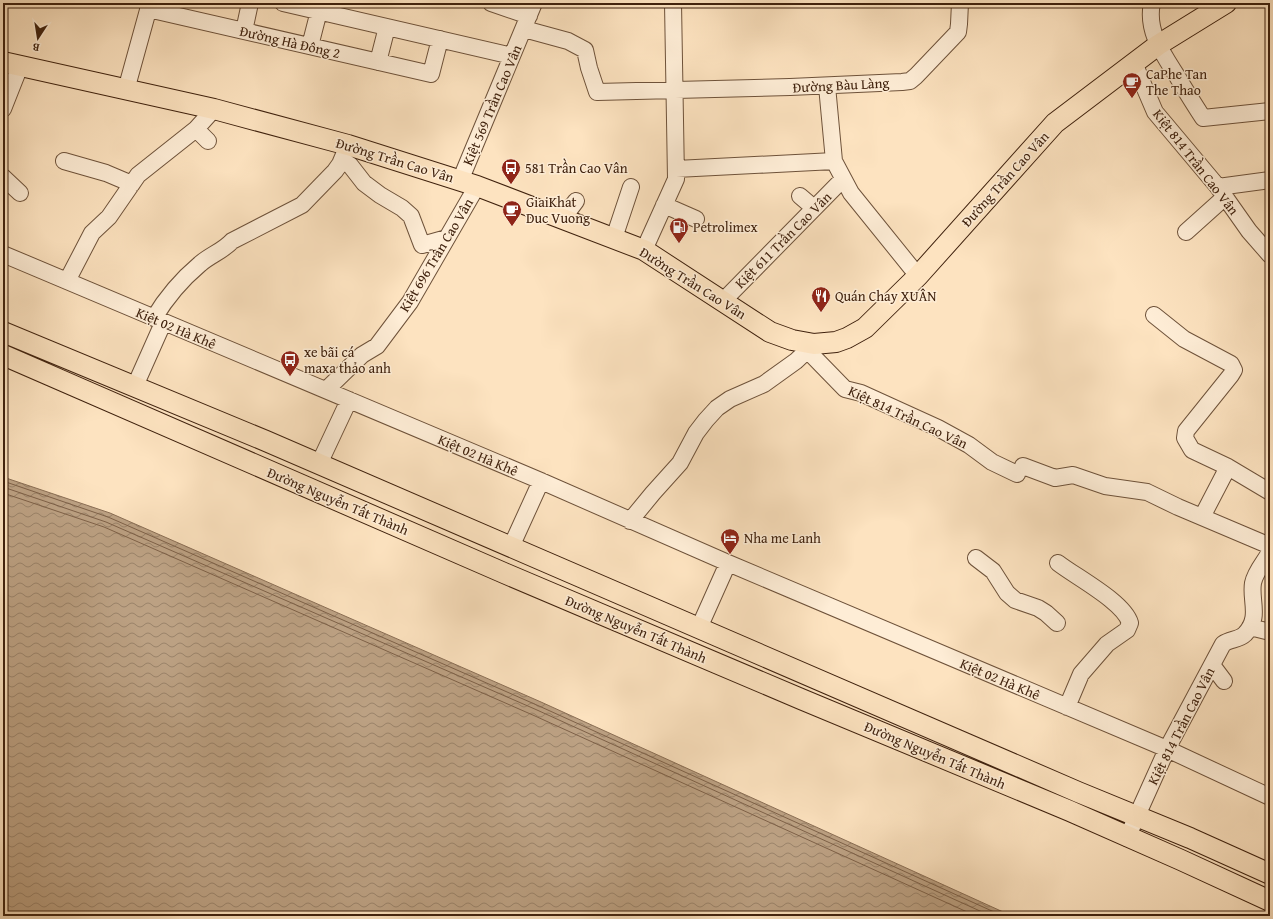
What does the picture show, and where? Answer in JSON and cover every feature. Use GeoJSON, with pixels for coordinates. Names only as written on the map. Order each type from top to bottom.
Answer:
{"type":"FeatureCollection","features":[{"type":"Feature","properties":{"kind":"main road","name":"Đường Trần Cao Vân"},"geometry":{"type":"LineString","coordinates":[[12,64],[214,109],[345,153],[468,184],[644,250],[770,332],[810,347],[836,342],[865,328],[918,276],[1055,123],[1158,46],[1226,3]]}},
{"type":"Feature","properties":{"kind":"main road","name":"Đường Nguyễn Tất Thành"},"geometry":{"type":"LineString","coordinates":[[3,332],[248,433],[1270,874]]}},
{"type":"Feature","properties":{"kind":"main road","name":"Đường Nguyễn Tất Thành"},"geometry":{"type":"LineString","coordinates":[[3,355],[565,599],[1070,812],[1181,860],[1270,901]]}},
{"type":"Feature","properties":{"kind":"main road"},"geometry":{"type":"LineString","coordinates":[[238,458],[248,433]]}},
{"type":"Feature","properties":{"kind":"main road"},"geometry":{"type":"LineString","coordinates":[[565,599],[576,575]]}},
{"type":"Feature","properties":{"kind":"main road"},"geometry":{"type":"LineString","coordinates":[[823,708],[832,685]]}},
{"type":"Feature","properties":{"kind":"street"},"geometry":{"type":"LineString","coordinates":[[244,31],[250,3]]}},
{"type":"Feature","properties":{"kind":"street"},"geometry":{"type":"LineString","coordinates":[[283,3],[320,7],[387,27],[512,56]]}},
{"type":"Feature","properties":{"kind":"street","name":"Kiệt 569 Trần Cao Vân"},"geometry":{"type":"LineString","coordinates":[[491,3],[529,16],[585,50]]}},
{"type":"Feature","properties":{"kind":"street"},"geometry":{"type":"LineString","coordinates":[[644,250],[676,179],[673,3]]}},
{"type":"Feature","properties":{"kind":"street","name":"Đường Bàu Làng"},"geometry":{"type":"LineString","coordinates":[[585,50],[597,92],[827,86],[902,82],[910,80],[916,76],[958,32],[960,3]]}},
{"type":"Feature","properties":{"kind":"street"},"geometry":{"type":"LineString","coordinates":[[1152,3],[1150,12],[1151,22],[1158,46],[1203,118],[1270,111]]}},
{"type":"Feature","properties":{"kind":"street"},"geometry":{"type":"LineString","coordinates":[[126,90],[149,6]]}},
{"type":"Feature","properties":{"kind":"street","name":"Đường Hà Đông 2"},"geometry":{"type":"LineString","coordinates":[[149,6],[244,31],[431,74],[440,39]]}},
{"type":"Feature","properties":{"kind":"street"},"geometry":{"type":"LineString","coordinates":[[310,46],[320,7]]}},
{"type":"Feature","properties":{"kind":"street","name":"Kiệt 569 Trần Cao Vân"},"geometry":{"type":"LineString","coordinates":[[468,184],[512,56],[529,16]]}},
{"type":"Feature","properties":{"kind":"street"},"geometry":{"type":"LineString","coordinates":[[378,62],[387,27]]}},
{"type":"Feature","properties":{"kind":"street","name":"Kiệt 814 Trần Cao Vân"},"geometry":{"type":"LineString","coordinates":[[1134,63],[1155,112],[1221,192],[1249,231],[1270,255]]}},
{"type":"Feature","properties":{"kind":"street"},"geometry":{"type":"LineString","coordinates":[[3,109],[12,64]]}},
{"type":"Feature","properties":{"kind":"street"},"geometry":{"type":"LineString","coordinates":[[827,86],[834,161],[851,193],[918,276]]}},
{"type":"Feature","properties":{"kind":"street"},"geometry":{"type":"LineString","coordinates":[[67,281],[92,233],[109,217],[138,175],[196,129],[214,109]]}},
{"type":"Feature","properties":{"kind":"street"},"geometry":{"type":"LineString","coordinates":[[196,129],[208,141]]}},
{"type":"Feature","properties":{"kind":"street"},"geometry":{"type":"LineString","coordinates":[[345,153],[350,165],[364,183],[380,195],[402,208],[411,216],[422,245],[447,238]]}},
{"type":"Feature","properties":{"kind":"street"},"geometry":{"type":"LineString","coordinates":[[135,386],[164,301],[200,264],[225,248],[232,240],[302,205],[335,172],[345,153]]}},
{"type":"Feature","properties":{"kind":"street"},"geometry":{"type":"LineString","coordinates":[[64,161],[106,173],[132,184]]}},
{"type":"Feature","properties":{"kind":"street"},"geometry":{"type":"LineString","coordinates":[[676,169],[834,161]]}},
{"type":"Feature","properties":{"kind":"street"},"geometry":{"type":"LineString","coordinates":[[3,177],[20,193]]}},
{"type":"Feature","properties":{"kind":"street","name":"Kiệt 611 Trần Cao Vân"},"geometry":{"type":"LineString","coordinates":[[723,301],[843,179]]}},
{"type":"Feature","properties":{"kind":"street"},"geometry":{"type":"LineString","coordinates":[[1186,232],[1221,192],[1270,180]]}},
{"type":"Feature","properties":{"kind":"street","name":"Kiệt 696 Trần Cao Vân"},"geometry":{"type":"LineString","coordinates":[[326,390],[362,355],[377,346],[410,302],[447,238],[468,184]]}},
{"type":"Feature","properties":{"kind":"street"},"geometry":{"type":"LineString","coordinates":[[614,238],[631,186]]}},
{"type":"Feature","properties":{"kind":"street"},"geometry":{"type":"LineString","coordinates":[[800,196],[814,208]]}},
{"type":"Feature","properties":{"kind":"street"},"geometry":{"type":"LineString","coordinates":[[561,218],[576,201]]}},
{"type":"Feature","properties":{"kind":"street"},"geometry":{"type":"LineString","coordinates":[[664,205],[696,219]]}},
{"type":"Feature","properties":{"kind":"street","name":"Kiệt 02 Hà Khê"},"geometry":{"type":"LineString","coordinates":[[3,254],[541,481],[630,521],[1168,750],[1270,796]]}},
{"type":"Feature","properties":{"kind":"street"},"geometry":{"type":"LineString","coordinates":[[1154,315],[1184,339],[1231,364],[1234,370],[1232,375],[1186,431],[1185,438],[1192,450],[1228,467],[1270,492]]}},
{"type":"Feature","properties":{"kind":"street"},"geometry":{"type":"LineString","coordinates":[[630,521],[680,463],[696,433],[717,408],[730,399],[764,384],[796,361],[810,347]]}},
{"type":"Feature","properties":{"kind":"street","name":"Kiệt 814 Trần Cao Vân"},"geometry":{"type":"LineString","coordinates":[[810,347],[845,389],[861,393],[938,428],[969,445],[992,462],[1055,478],[1073,475],[1105,486],[1147,492],[1270,546]]}},
{"type":"Feature","properties":{"kind":"street"},"geometry":{"type":"LineString","coordinates":[[319,464],[349,400]]}},
{"type":"Feature","properties":{"kind":"street"},"geometry":{"type":"LineString","coordinates":[[1202,517],[1228,467]]}},
{"type":"Feature","properties":{"kind":"street"},"geometry":{"type":"LineString","coordinates":[[511,547],[541,481]]}},
{"type":"Feature","properties":{"kind":"street"},"geometry":{"type":"LineString","coordinates":[[1270,552],[1254,579],[1253,589],[1255,608],[1250,627],[1270,632]]}},
{"type":"Feature","properties":{"kind":"street"},"geometry":{"type":"LineString","coordinates":[[976,558],[994,571],[1007,593],[1015,600],[1038,608],[1057,623]]}},
{"type":"Feature","properties":{"kind":"street"},"geometry":{"type":"LineString","coordinates":[[699,628],[728,563]]}},
{"type":"Feature","properties":{"kind":"street"},"geometry":{"type":"LineString","coordinates":[[1058,563],[1096,588],[1129,618],[1130,623],[1127,630],[1107,644],[1081,674],[1067,707]]}},
{"type":"Feature","properties":{"kind":"street","name":"Kiệt 814 Trần Cao Vân"},"geometry":{"type":"LineString","coordinates":[[1128,838],[1168,750],[1223,644],[1238,639],[1245,634],[1250,627]]}},
{"type":"Feature","properties":{"kind":"street"},"geometry":{"type":"LineString","coordinates":[[1212,664],[1224,681]]}},
{"type":"Feature","properties":{"kind":"water"},"geometry":{"type":"Polygon","coordinates":[[[3,477],[110,513],[541,702],[1012,916],[3,916],[3,477]]]}},
{"type":"Feature","properties":{"kind":"place","name":"CaPhe Tan The Thao"},"geometry":{"type":"Point","coordinates":[1132,99]}},
{"type":"Feature","properties":{"kind":"place","name":"581 Trần Cao Vân"},"geometry":{"type":"Point","coordinates":[511,185]}},
{"type":"Feature","properties":{"kind":"place","name":"GiaiKhat Duc Vuong"},"geometry":{"type":"Point","coordinates":[512,227]}},
{"type":"Feature","properties":{"kind":"place","name":"Petrolimex"},"geometry":{"type":"Point","coordinates":[679,244]}},
{"type":"Feature","properties":{"kind":"place","name":"Quán Chay XUÂN"},"geometry":{"type":"Point","coordinates":[821,313]}},
{"type":"Feature","properties":{"kind":"place","name":"xe bãi cá maxa thảo anh"},"geometry":{"type":"Point","coordinates":[290,377]}},
{"type":"Feature","properties":{"kind":"place","name":"Nha me Lanh"},"geometry":{"type":"Point","coordinates":[730,555]}}]}
